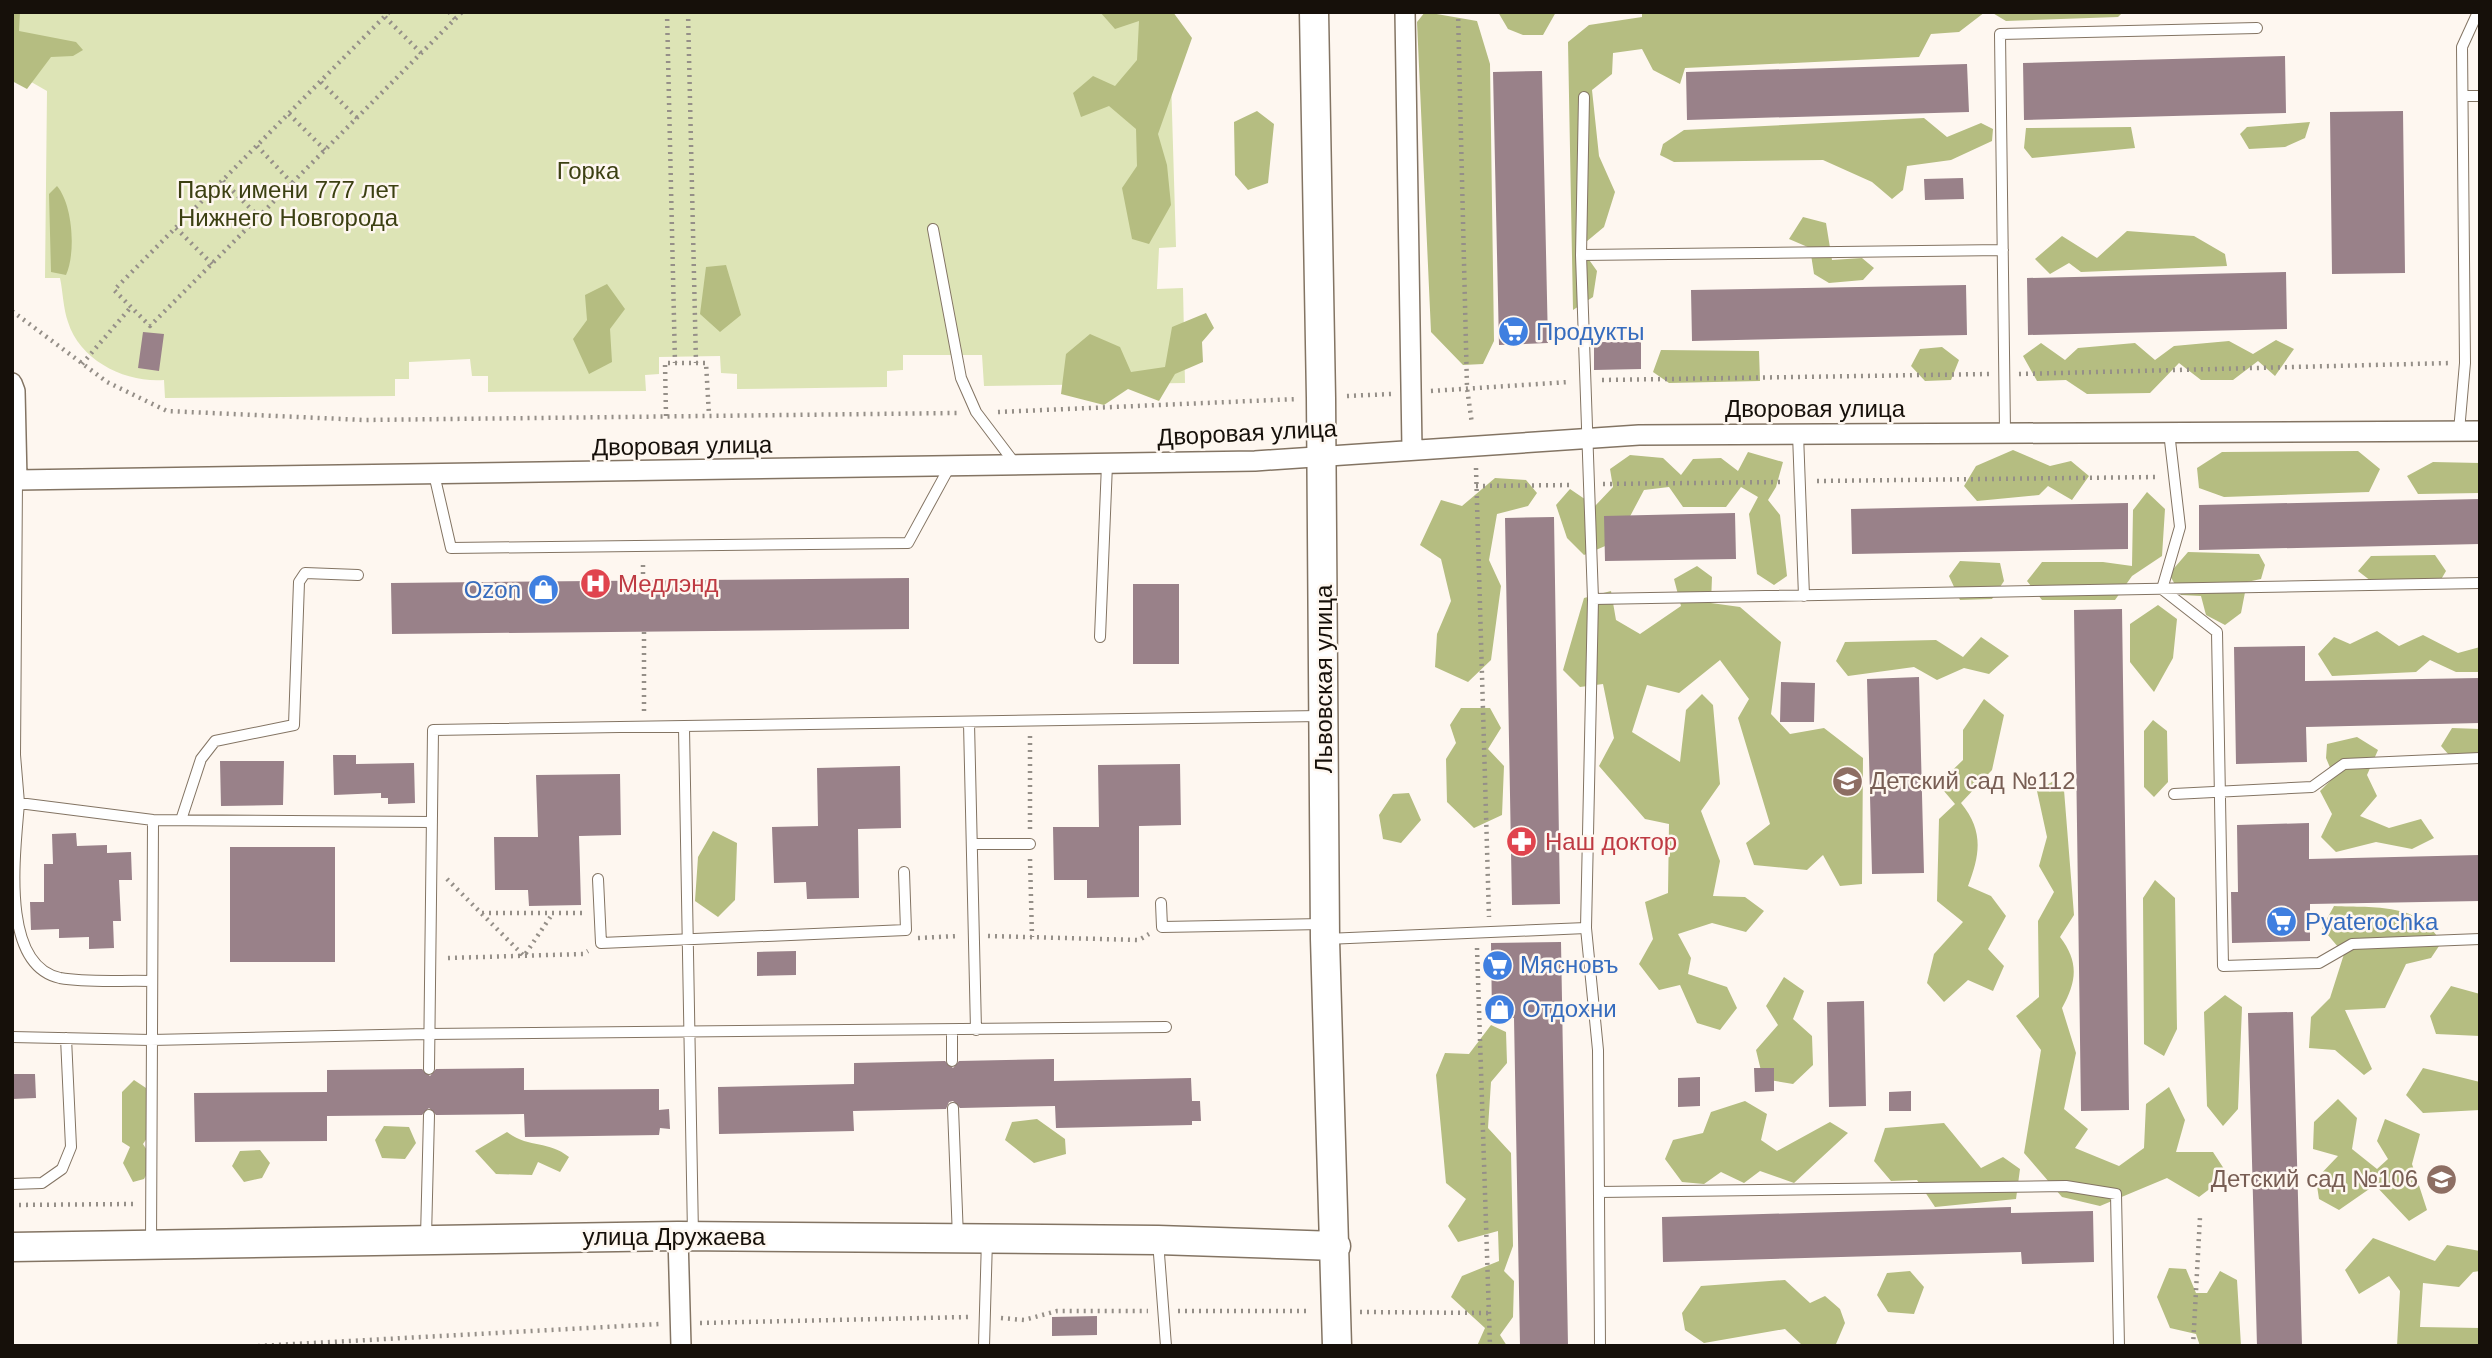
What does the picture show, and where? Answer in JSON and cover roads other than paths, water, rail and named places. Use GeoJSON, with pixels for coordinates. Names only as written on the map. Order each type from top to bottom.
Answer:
{"type":"FeatureCollection","features":[{"type":"Feature","properties":{"kind":"main road","name":"Львовская улица"},"geometry":{"type":"LineString","coordinates":[[1314,12],[1322,454],[1325,931],[1337,1346]]}},
{"type":"Feature","properties":{"kind":"main road","name":"улица Дружаева"},"geometry":{"type":"LineString","coordinates":[[12,1247],[426,1238],[685,1236],[1158,1240],[1336,1246]]}},
{"type":"Feature","properties":{"kind":"street"},"geometry":{"type":"LineString","coordinates":[[1405,12],[1412,449]]}},
{"type":"Feature","properties":{"kind":"street"},"geometry":{"type":"LineString","coordinates":[[12,383],[15,391],[17,480]]}},
{"type":"Feature","properties":{"kind":"street","name":"Дворовая улица"},"geometry":{"type":"LineString","coordinates":[[17,480],[1255,461],[1322,454],[1589,438],[2005,432],[2480,431]]}},
{"type":"Feature","properties":{"kind":"street"},"geometry":{"type":"LineString","coordinates":[[681,1346],[685,1236]]}},
{"type":"Feature","properties":{"kind":"lane"},"geometry":{"type":"LineString","coordinates":[[2459,432],[2465,363],[2462,47],[2478,12]]}},
{"type":"Feature","properties":{"kind":"lane"},"geometry":{"type":"LineString","coordinates":[[2005,432],[2000,34],[2257,28]]}},
{"type":"Feature","properties":{"kind":"lane"},"geometry":{"type":"LineString","coordinates":[[2463,96],[2480,96]]}},
{"type":"Feature","properties":{"kind":"lane"},"geometry":{"type":"LineString","coordinates":[[1584,97],[1581,255],[1593,599],[1586,928],[1598,1050],[1600,1346]]}},
{"type":"Feature","properties":{"kind":"lane"},"geometry":{"type":"LineString","coordinates":[[933,229],[961,378],[976,412],[1016,465]]}},
{"type":"Feature","properties":{"kind":"lane"},"geometry":{"type":"LineString","coordinates":[[1581,255],[2003,250]]}},
{"type":"Feature","properties":{"kind":"lane"},"geometry":{"type":"LineString","coordinates":[[2162,589],[2180,527],[2169,431]]}},
{"type":"Feature","properties":{"kind":"lane"},"geometry":{"type":"LineString","coordinates":[[1798,434],[1804,596]]}},
{"type":"Feature","properties":{"kind":"lane"},"geometry":{"type":"LineString","coordinates":[[1100,637],[1107,464]]}},
{"type":"Feature","properties":{"kind":"lane"},"geometry":{"type":"LineString","coordinates":[[434,474],[451,548],[908,543],[950,467]]}},
{"type":"Feature","properties":{"kind":"lane"},"geometry":{"type":"LineString","coordinates":[[17,480],[14,755],[19,803],[12,894],[16,940],[35,968],[60,978],[151,981]]}},
{"type":"Feature","properties":{"kind":"lane"},"geometry":{"type":"LineString","coordinates":[[181,820],[201,759],[215,741],[294,726],[299,582],[305,573],[358,575]]}},
{"type":"Feature","properties":{"kind":"lane"},"geometry":{"type":"LineString","coordinates":[[1593,599],[2480,583]]}},
{"type":"Feature","properties":{"kind":"lane"},"geometry":{"type":"LineString","coordinates":[[2162,589],[2217,632],[2223,966],[2319,963],[2352,944],[2480,939]]}},
{"type":"Feature","properties":{"kind":"lane"},"geometry":{"type":"LineString","coordinates":[[429,1069],[433,730],[644,729],[1324,716]]}},
{"type":"Feature","properties":{"kind":"lane"},"geometry":{"type":"LineString","coordinates":[[969,723],[976,1030]]}},
{"type":"Feature","properties":{"kind":"lane"},"geometry":{"type":"LineString","coordinates":[[684,728],[688,1031],[685,1236]]}},
{"type":"Feature","properties":{"kind":"lane"},"geometry":{"type":"LineString","coordinates":[[2174,794],[2220,794],[2312,787],[2344,764],[2480,758]]}},
{"type":"Feature","properties":{"kind":"lane"},"geometry":{"type":"LineString","coordinates":[[19,803],[153,820],[432,822]]}},
{"type":"Feature","properties":{"kind":"lane"},"geometry":{"type":"LineString","coordinates":[[151,1245],[153,820]]}},
{"type":"Feature","properties":{"kind":"lane"},"geometry":{"type":"LineString","coordinates":[[972,844],[1030,844]]}},
{"type":"Feature","properties":{"kind":"lane"},"geometry":{"type":"LineString","coordinates":[[598,879],[601,943],[687,942],[905,930],[904,872]]}},
{"type":"Feature","properties":{"kind":"lane"},"geometry":{"type":"LineString","coordinates":[[1161,903],[1162,927],[1476,933],[1586,928]]}},
{"type":"Feature","properties":{"kind":"lane"},"geometry":{"type":"LineString","coordinates":[[12,1037],[151,1040],[428,1034],[1166,1027]]}},
{"type":"Feature","properties":{"kind":"lane"},"geometry":{"type":"LineString","coordinates":[[952,1030],[952,1061]]}},
{"type":"Feature","properties":{"kind":"lane"},"geometry":{"type":"LineString","coordinates":[[12,1184],[42,1183],[62,1169],[71,1147],[66,1038]]}},
{"type":"Feature","properties":{"kind":"lane"},"geometry":{"type":"LineString","coordinates":[[953,1108],[958,1238]]}},
{"type":"Feature","properties":{"kind":"lane"},"geometry":{"type":"LineString","coordinates":[[426,1238],[429,1115]]}},
{"type":"Feature","properties":{"kind":"lane"},"geometry":{"type":"LineString","coordinates":[[1599,1192],[2066,1186],[2116,1194],[2119,1346]]}},
{"type":"Feature","properties":{"kind":"lane"},"geometry":{"type":"LineString","coordinates":[[984,1346],[987,1239]]}},
{"type":"Feature","properties":{"kind":"lane"},"geometry":{"type":"LineString","coordinates":[[1158,1240],[1166,1346]]}},
{"type":"Feature","properties":{"kind":"place","name":"Продукты"},"geometry":{"type":"Point","coordinates":[1513,332]}},
{"type":"Feature","properties":{"kind":"place","name":"Медлэнд"},"geometry":{"type":"Point","coordinates":[595,584]}},
{"type":"Feature","properties":{"kind":"place","name":"Ozon"},"geometry":{"type":"Point","coordinates":[544,590]}},
{"type":"Feature","properties":{"kind":"place","name":"Детский сад №112"},"geometry":{"type":"Point","coordinates":[1847,781]}},
{"type":"Feature","properties":{"kind":"place","name":"Наш доктор"},"geometry":{"type":"Point","coordinates":[1522,842]}},
{"type":"Feature","properties":{"kind":"place","name":"Pyaterochka"},"geometry":{"type":"Point","coordinates":[2282,922]}},
{"type":"Feature","properties":{"kind":"place","name":"Мясновъ"},"geometry":{"type":"Point","coordinates":[1497,965]}},
{"type":"Feature","properties":{"kind":"place","name":"Отдохни"},"geometry":{"type":"Point","coordinates":[1499,1009]}},
{"type":"Feature","properties":{"kind":"place","name":"Детский сад №106"},"geometry":{"type":"Point","coordinates":[2441,1179]}},
{"type":"Feature","properties":{"kind":"park label","name":"Горка"},"geometry":{"type":"Point","coordinates":[588,171]}},
{"type":"Feature","properties":{"kind":"park label","name":"Парк имени 777 лет Нижнего Новгорода"},"geometry":{"type":"Point","coordinates":[288,204]}}]}
